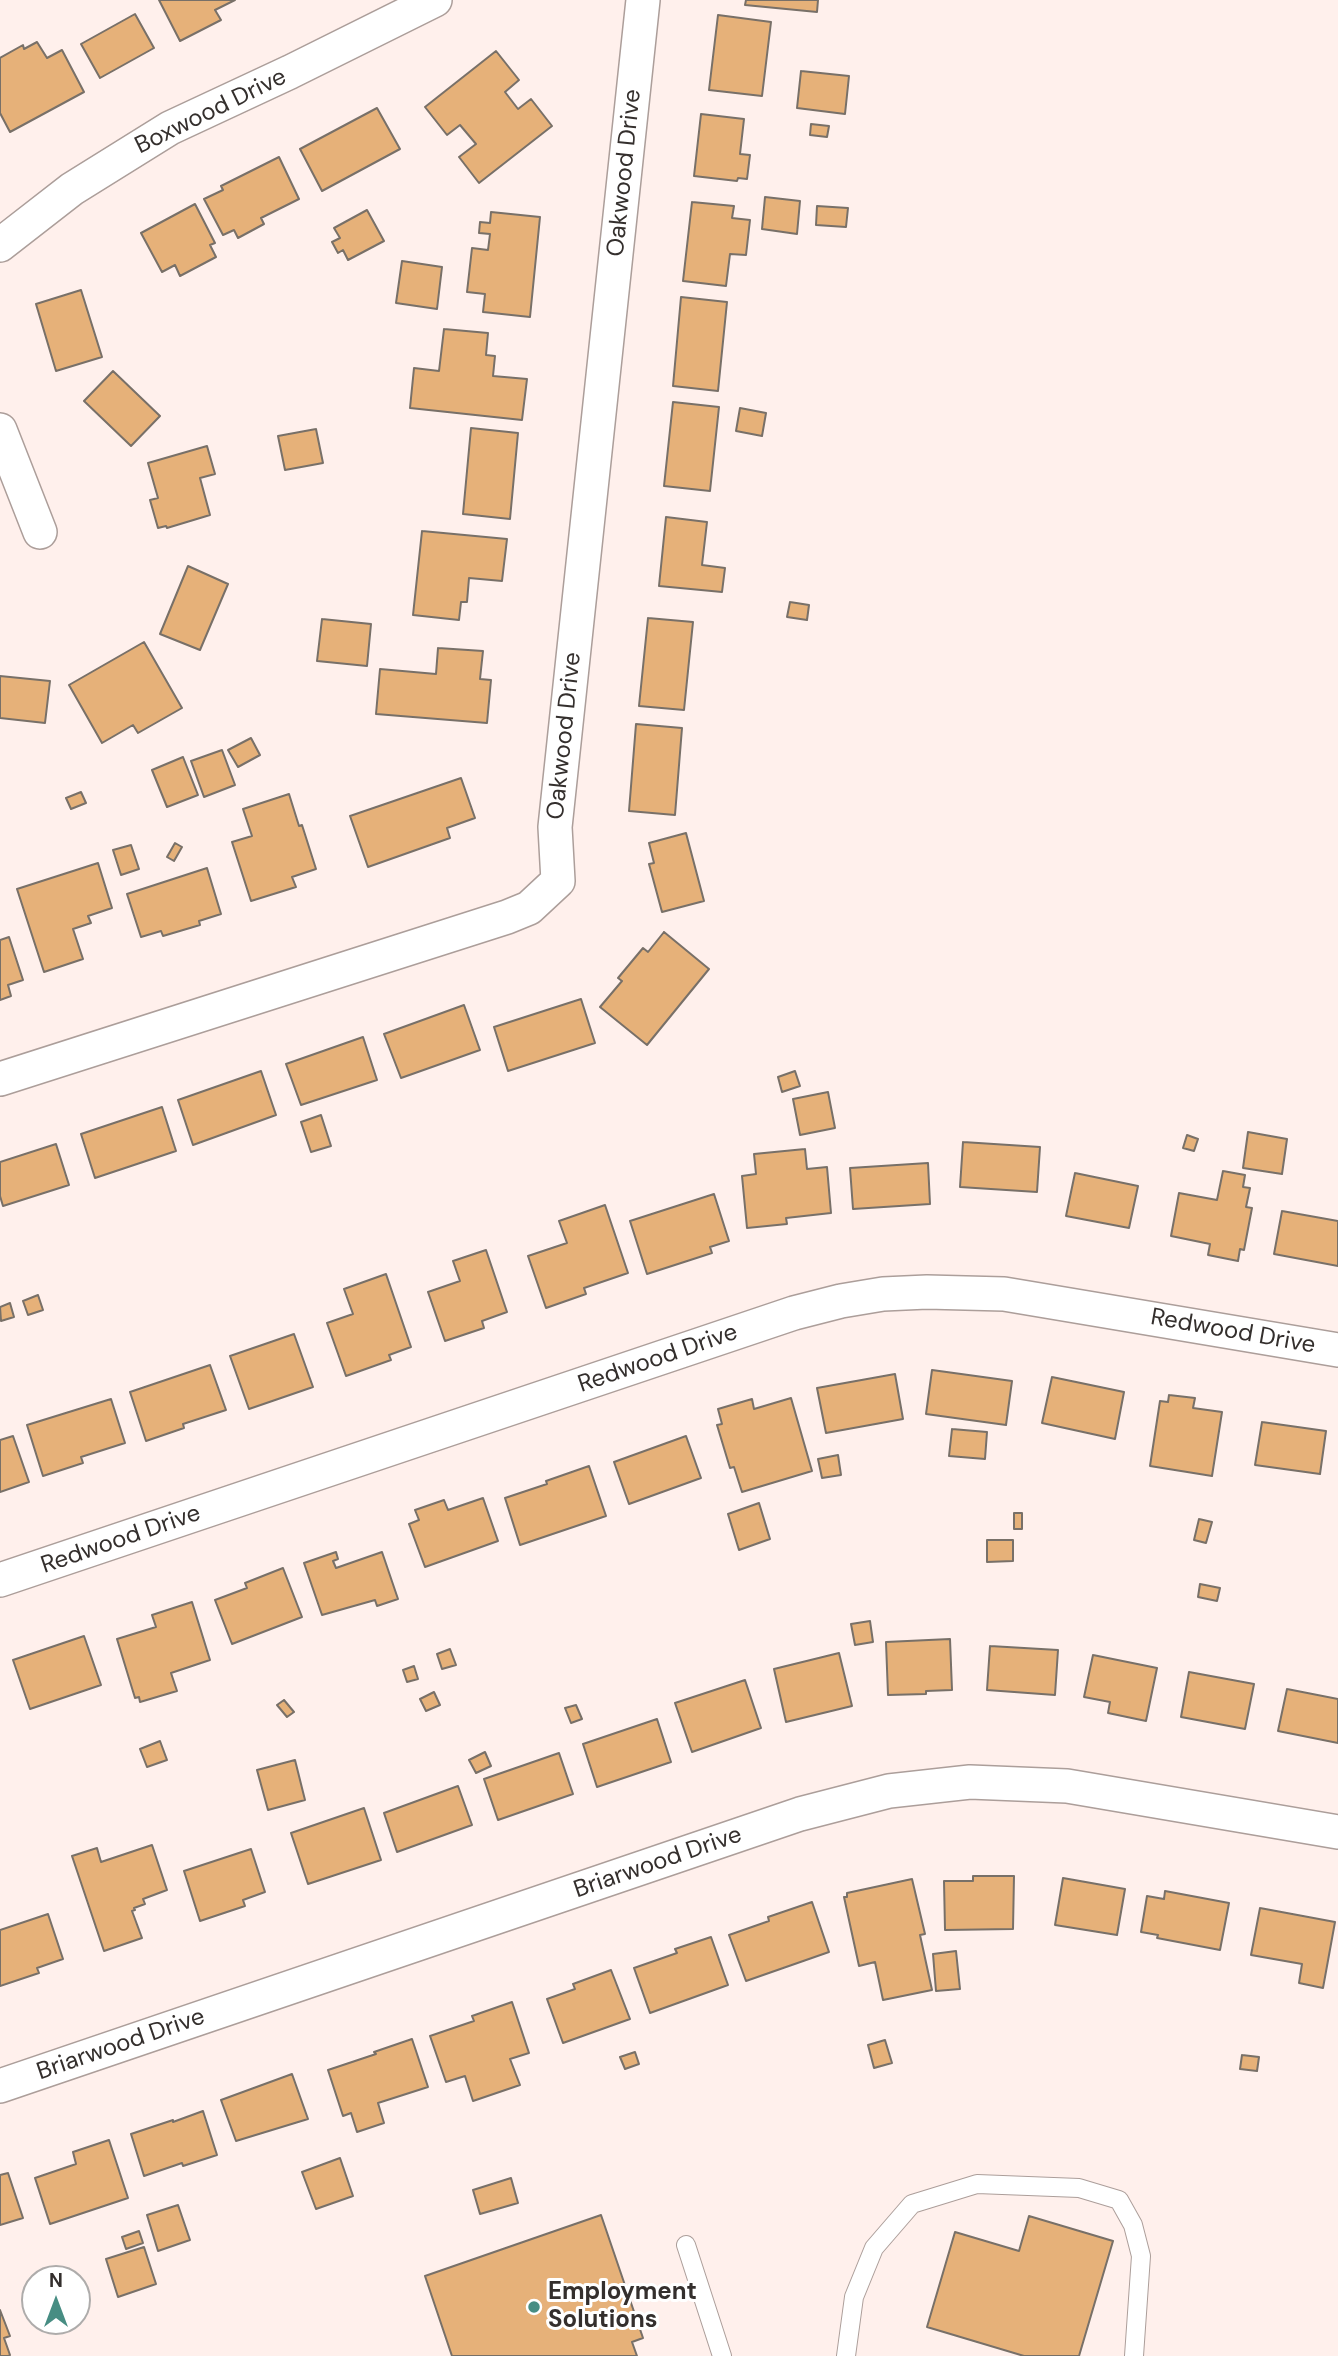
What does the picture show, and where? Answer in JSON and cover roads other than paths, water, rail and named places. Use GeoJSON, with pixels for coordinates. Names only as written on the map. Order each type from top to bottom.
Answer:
{"type":"FeatureCollection","features":[{"type":"Feature","properties":{"kind":"street","name":"Boxwood Drive"},"geometry":{"type":"LineString","coordinates":[[0,246],[72,189],[170,128],[435,0]]}},
{"type":"Feature","properties":{"kind":"street","name":"Oakwood Drive"},"geometry":{"type":"LineString","coordinates":[[0,1079],[507,917],[529,908],[558,881],[555,827],[643,0]]}},
{"type":"Feature","properties":{"kind":"street"},"geometry":{"type":"LineString","coordinates":[[0,430],[40,532]]}},
{"type":"Feature","properties":{"kind":"street","name":"Redwood Drive"},"geometry":{"type":"LineString","coordinates":[[0,1580],[794,1313],[841,1301],[883,1294],[927,1292],[1004,1294],[1338,1350]]}},
{"type":"Feature","properties":{"kind":"street","name":"Briarwood Drive"},"geometry":{"type":"LineString","coordinates":[[0,2086],[800,1814],[889,1791],[971,1782],[1067,1786],[1338,1832]]}},
{"type":"Feature","properties":{"kind":"lane"},"geometry":{"type":"LineString","coordinates":[[846,2356],[855,2297],[874,2248],[912,2204],[977,2185],[1079,2188],[1119,2200],[1133,2225],[1141,2256],[1134,2356]]}},
{"type":"Feature","properties":{"kind":"lane"},"geometry":{"type":"LineString","coordinates":[[686,2245],[722,2356]]}},
{"type":"Feature","properties":{"kind":"place","name":"Employment Solutions"},"geometry":{"type":"Point","coordinates":[534,2307]}}]}
